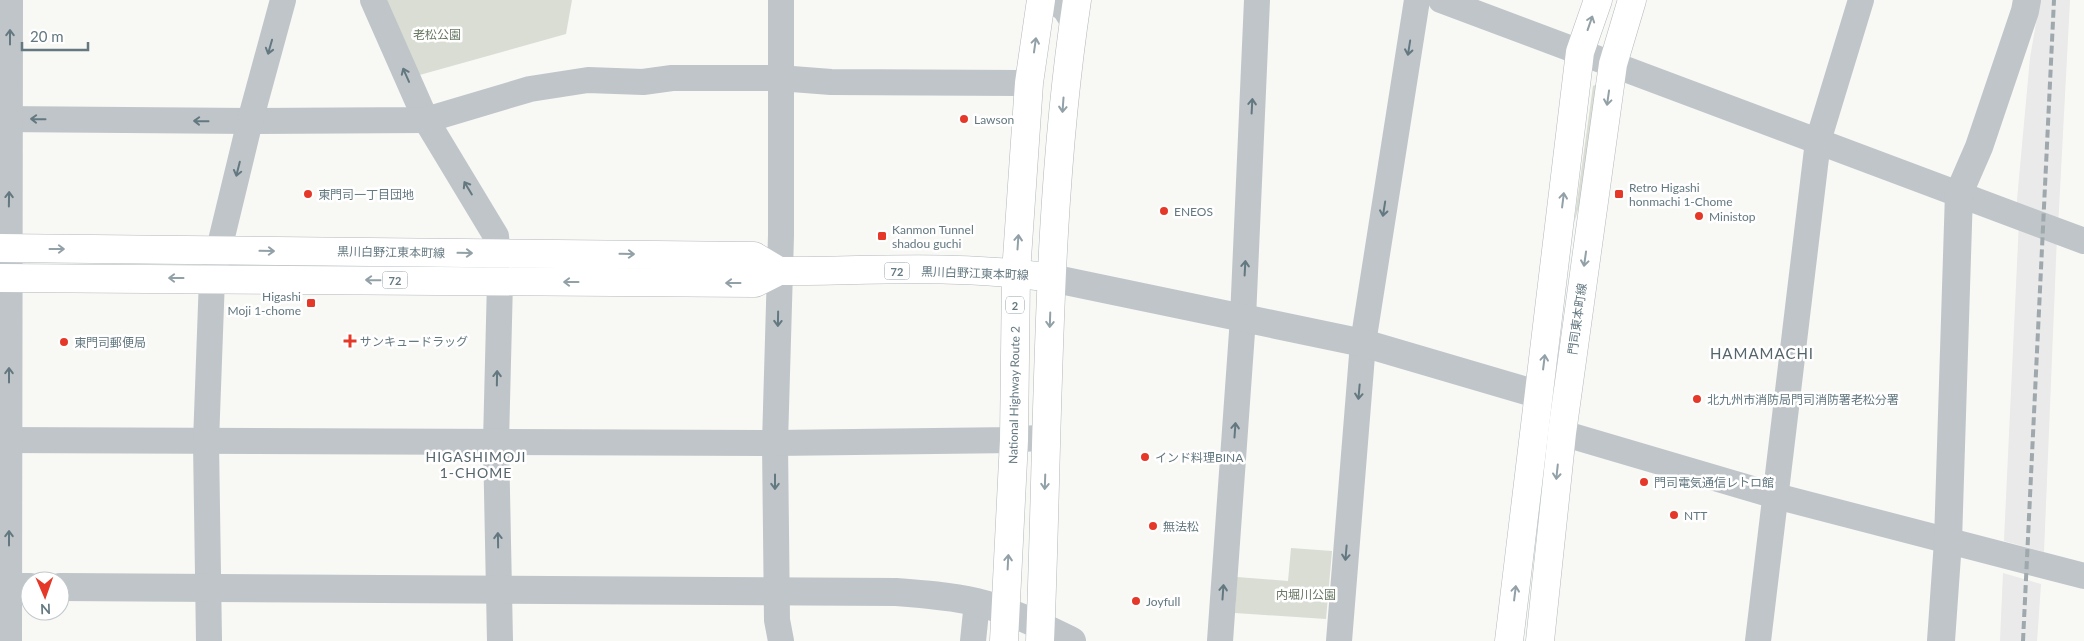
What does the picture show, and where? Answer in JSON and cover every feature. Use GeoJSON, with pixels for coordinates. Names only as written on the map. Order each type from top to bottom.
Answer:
{"type":"FeatureCollection","features":[{"type":"Feature","properties":{"kind":"main road","name":"National Highway Route 2"},"geometry":{"type":"LineString","coordinates":[[1004,641],[1014,440],[1016,273],[1029,83],[1041,0]]}},
{"type":"Feature","properties":{"kind":"main road"},"geometry":{"type":"LineString","coordinates":[[1509,641],[1580,52],[1598,0]]}},
{"type":"Feature","properties":{"kind":"main road","name":"門司東本町線"},"geometry":{"type":"LineString","coordinates":[[1540,641],[1562,433],[1612,64],[1632,0]]}},
{"type":"Feature","properties":{"kind":"main road"},"geometry":{"type":"LineString","coordinates":[[1040,634],[1051,278],[1064,97],[1075,11]]}},
{"type":"Feature","properties":{"kind":"main road","name":"黒川白野江東本町線"},"geometry":{"type":"LineString","coordinates":[[4,248],[754,256],[779,271]]}},
{"type":"Feature","properties":{"kind":"main road","name":"黒川白野江東本町線"},"geometry":{"type":"LineString","coordinates":[[4,278],[755,283],[779,271],[1016,273],[1051,278]]}},
{"type":"Feature","properties":{"kind":"street"},"geometry":{"type":"LineString","coordinates":[[9,641],[13,587],[5,440],[4,248],[5,119],[10,0]]}},
{"type":"Feature","properties":{"kind":"street"},"geometry":{"type":"LineString","coordinates":[[209,641],[210,587],[206,442],[212,278],[250,121],[283,0]]}},
{"type":"Feature","properties":{"kind":"street"},"geometry":{"type":"LineString","coordinates":[[373,0],[426,120],[496,234],[500,282],[496,442],[500,641]]}},
{"type":"Feature","properties":{"kind":"street"},"geometry":{"type":"LineString","coordinates":[[781,0],[779,271],[775,443],[776,590],[777,620],[781,641]]}},
{"type":"Feature","properties":{"kind":"street"},"geometry":{"type":"LineString","coordinates":[[1053,0],[1065,9],[1075,11]]}},
{"type":"Feature","properties":{"kind":"street"},"geometry":{"type":"LineString","coordinates":[[1220,641],[1242,318],[1257,0]]}},
{"type":"Feature","properties":{"kind":"street"},"geometry":{"type":"LineString","coordinates":[[1339,641],[1363,343],[1417,0]]}},
{"type":"Feature","properties":{"kind":"street"},"geometry":{"type":"LineString","coordinates":[[1441,0],[2084,241]]}},
{"type":"Feature","properties":{"kind":"street"},"geometry":{"type":"LineString","coordinates":[[1758,641],[1818,141],[1861,0]]}},
{"type":"Feature","properties":{"kind":"street"},"geometry":{"type":"LineString","coordinates":[[1941,641],[1948,541],[1959,193],[1979,147],[2025,11],[2026,0]]}},
{"type":"Feature","properties":{"kind":"street"},"geometry":{"type":"LineString","coordinates":[[5,119],[426,120],[530,89],[588,80],[644,82],[672,78],[779,78],[831,82],[1029,83]]}},
{"type":"Feature","properties":{"kind":"street"},"geometry":{"type":"LineString","coordinates":[[1051,278],[1363,343],[1540,395],[1562,433],[1776,496],[2084,576]]}},
{"type":"Feature","properties":{"kind":"street"},"geometry":{"type":"LineString","coordinates":[[5,440],[775,443],[1014,440],[1047,437]]}},
{"type":"Feature","properties":{"kind":"street"},"geometry":{"type":"LineString","coordinates":[[70,586],[896,592],[952,597],[1006,610],[1040,634],[1072,641]]}},
{"type":"Feature","properties":{"kind":"street"},"geometry":{"type":"LineString","coordinates":[[973,641],[977,602]]}},
{"type":"Feature","properties":{"kind":"shaded area"},"geometry":{"type":"Polygon","coordinates":[[[2040,0],[2070,0],[2058,227],[2016,211],[2030,58],[2040,0]]]}},
{"type":"Feature","properties":{"kind":"shaded area"},"geometry":{"type":"Polygon","coordinates":[[[2019,222],[2057,235],[2044,552],[2004,541],[2019,222]]]}},
{"type":"Feature","properties":{"kind":"shaded area"},"geometry":{"type":"Polygon","coordinates":[[[2003,573],[2041,584],[2037,641],[2000,641],[2003,573]]]}},
{"type":"Feature","properties":{"kind":"green space","name":"老松公園"},"geometry":{"type":"Polygon","coordinates":[[[385,0],[572,0],[566,34],[416,76],[385,0]]]}},
{"type":"Feature","properties":{"kind":"green space"},"geometry":{"type":"Polygon","coordinates":[[[1598,84],[1584,190],[1574,223],[1593,86],[1598,84]]]}},
{"type":"Feature","properties":{"kind":"green space","name":"内堀川公園"},"geometry":{"type":"Polygon","coordinates":[[[1291,548],[1332,551],[1326,619],[1235,613],[1237,577],[1288,581],[1291,548]]]}},
{"type":"Feature","properties":{"kind":"railway"},"geometry":{"type":"LineString","coordinates":[[2023,641],[2054,0]]}},
{"type":"Feature","properties":{"kind":"place","name":"Lawson"},"geometry":{"type":"Point","coordinates":[964,119]}},
{"type":"Feature","properties":{"kind":"place","name":"東門司一丁目団地"},"geometry":{"type":"Point","coordinates":[308,194]}},
{"type":"Feature","properties":{"kind":"place","name":"Retro Higashi honmachi 1-Chome"},"geometry":{"type":"Point","coordinates":[1619,194]}},
{"type":"Feature","properties":{"kind":"place","name":"ENEOS"},"geometry":{"type":"Point","coordinates":[1164,211]}},
{"type":"Feature","properties":{"kind":"place","name":"Ministop"},"geometry":{"type":"Point","coordinates":[1699,216]}},
{"type":"Feature","properties":{"kind":"place","name":"Kanmon Tunnel shadou guchi"},"geometry":{"type":"Point","coordinates":[882,236]}},
{"type":"Feature","properties":{"kind":"place","name":"Higashi Moji 1-chome"},"geometry":{"type":"Point","coordinates":[311,303]}},
{"type":"Feature","properties":{"kind":"place","name":"サンキュードラッグ"},"geometry":{"type":"Point","coordinates":[350,341]}},
{"type":"Feature","properties":{"kind":"place","name":"東門司郵便局"},"geometry":{"type":"Point","coordinates":[64,342]}},
{"type":"Feature","properties":{"kind":"place","name":"北九州市消防局門司消防署老松分署"},"geometry":{"type":"Point","coordinates":[1697,399]}},
{"type":"Feature","properties":{"kind":"place","name":"インド料理BINA"},"geometry":{"type":"Point","coordinates":[1145,457]}},
{"type":"Feature","properties":{"kind":"place","name":"門司電気通信レトロ館"},"geometry":{"type":"Point","coordinates":[1644,482]}},
{"type":"Feature","properties":{"kind":"place","name":"NTT"},"geometry":{"type":"Point","coordinates":[1674,515]}},
{"type":"Feature","properties":{"kind":"place","name":"無法松"},"geometry":{"type":"Point","coordinates":[1153,526]}},
{"type":"Feature","properties":{"kind":"place","name":"Joyfull"},"geometry":{"type":"Point","coordinates":[1136,601]}},
{"type":"Feature","properties":{"kind":"district","name":"HAMAMACHI"},"geometry":{"type":"Point","coordinates":[1762,353]}},
{"type":"Feature","properties":{"kind":"district","name":"HIGASHIMOJI 1-CHOME"},"geometry":{"type":"Point","coordinates":[476,464]}}]}
